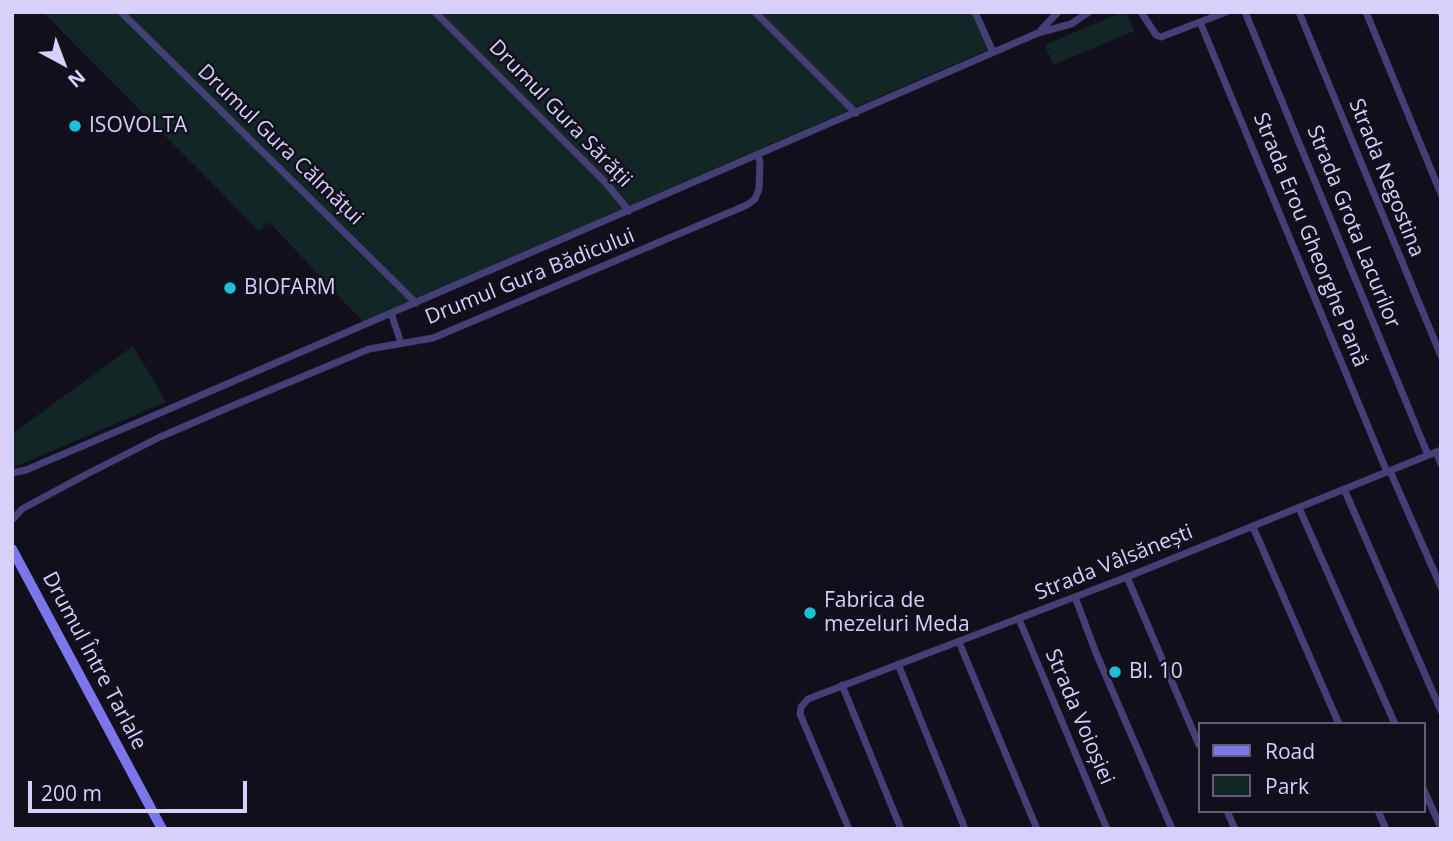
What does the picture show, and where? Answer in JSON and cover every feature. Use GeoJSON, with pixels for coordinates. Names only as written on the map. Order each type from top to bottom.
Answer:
{"type":"FeatureCollection","features":[{"type":"Feature","properties":{"kind":"main road","name":"Drumul Între Tarlale"},"geometry":{"type":"LineString","coordinates":[[12,549],[162,829]]}},
{"type":"Feature","properties":{"kind":"street","name":"Drumul Gura Călmățui"},"geometry":{"type":"LineString","coordinates":[[121,12],[416,303]]}},
{"type":"Feature","properties":{"kind":"street","name":"Drumul Gura Sărății"},"geometry":{"type":"LineString","coordinates":[[435,12],[606,183],[629,211]]}},
{"type":"Feature","properties":{"kind":"street"},"geometry":{"type":"LineString","coordinates":[[755,12],[856,113]]}},
{"type":"Feature","properties":{"kind":"street"},"geometry":{"type":"LineString","coordinates":[[975,12],[993,52]]}},
{"type":"Feature","properties":{"kind":"street"},"geometry":{"type":"LineString","coordinates":[[1075,16],[1089,12]]}},
{"type":"Feature","properties":{"kind":"street"},"geometry":{"type":"LineString","coordinates":[[1141,12],[1158,37],[1226,12]]}},
{"type":"Feature","properties":{"kind":"street","name":"Strada Grota Lacurilor"},"geometry":{"type":"LineString","coordinates":[[1245,12],[1441,464]]}},
{"type":"Feature","properties":{"kind":"street","name":"Strada Negostina"},"geometry":{"type":"LineString","coordinates":[[1299,12],[1441,356]]}},
{"type":"Feature","properties":{"kind":"street"},"geometry":{"type":"LineString","coordinates":[[1366,12],[1441,194]]}},
{"type":"Feature","properties":{"kind":"street"},"geometry":{"type":"LineString","coordinates":[[1058,14],[1059,22],[1063,25]]}},
{"type":"Feature","properties":{"kind":"street"},"geometry":{"type":"LineString","coordinates":[[1038,33],[1058,14]]}},
{"type":"Feature","properties":{"kind":"street","name":"Drumul Gura Bădicului"},"geometry":{"type":"LineString","coordinates":[[12,473],[38,465],[416,303],[993,52],[1038,33],[1071,24],[1075,16]]}},
{"type":"Feature","properties":{"kind":"street","name":"Strada Erou Gheorghe Pană"},"geometry":{"type":"LineString","coordinates":[[1200,22],[1388,471],[1441,587]]}},
{"type":"Feature","properties":{"kind":"street","name":"Drumul Gura Bădicului"},"geometry":{"type":"LineString","coordinates":[[12,520],[22,509],[160,437],[369,349],[433,338],[747,205],[755,199],[758,189],[758,156]]}},
{"type":"Feature","properties":{"kind":"street"},"geometry":{"type":"LineString","coordinates":[[391,313],[401,344]]}},
{"type":"Feature","properties":{"kind":"street","name":"Strada Vâlsănești"},"geometry":{"type":"LineString","coordinates":[[849,829],[802,718],[801,707],[808,699],[1127,577],[1435,452]]}},
{"type":"Feature","properties":{"kind":"street"},"geometry":{"type":"LineString","coordinates":[[1344,489],[1441,711]]}},
{"type":"Feature","properties":{"kind":"street"},"geometry":{"type":"LineString","coordinates":[[1299,508],[1394,722]]}},
{"type":"Feature","properties":{"kind":"street"},"geometry":{"type":"LineString","coordinates":[[1253,527],[1338,722]]}},
{"type":"Feature","properties":{"kind":"street"},"geometry":{"type":"LineString","coordinates":[[1127,577],[1198,744]]}},
{"type":"Feature","properties":{"kind":"street"},"geometry":{"type":"LineString","coordinates":[[1075,597],[1096,653],[1172,829]]}},
{"type":"Feature","properties":{"kind":"street","name":"Strada Voioșiei"},"geometry":{"type":"LineString","coordinates":[[1019,619],[1107,829]]}},
{"type":"Feature","properties":{"kind":"street"},"geometry":{"type":"LineString","coordinates":[[959,642],[1037,829]]}},
{"type":"Feature","properties":{"kind":"street"},"geometry":{"type":"LineString","coordinates":[[898,664],[965,829]]}},
{"type":"Feature","properties":{"kind":"street"},"geometry":{"type":"LineString","coordinates":[[842,685],[901,829]]}},
{"type":"Feature","properties":{"kind":"street"},"geometry":{"type":"LineString","coordinates":[[1425,792],[1441,828]]}},
{"type":"Feature","properties":{"kind":"street"},"geometry":{"type":"LineString","coordinates":[[1228,813],[1235,829]]}},
{"type":"Feature","properties":{"kind":"street"},"geometry":{"type":"LineString","coordinates":[[1379,813],[1386,829]]}},
{"type":"Feature","properties":{"kind":"green space"},"geometry":{"type":"Polygon","coordinates":[[[43,12],[972,12],[989,49],[363,322],[269,222],[259,231],[43,12]]]}},
{"type":"Feature","properties":{"kind":"green space"},"geometry":{"type":"Polygon","coordinates":[[[1126,12],[1134,31],[1053,65],[1045,45],[1126,12]]]}},
{"type":"Feature","properties":{"kind":"green space"},"geometry":{"type":"Polygon","coordinates":[[[133,346],[166,402],[12,468],[12,434],[133,346]]]}},
{"type":"Feature","properties":{"kind":"place","name":"ISOVOLTA"},"geometry":{"type":"Point","coordinates":[75,126]}},
{"type":"Feature","properties":{"kind":"place","name":"BIOFARM"},"geometry":{"type":"Point","coordinates":[230,288]}},
{"type":"Feature","properties":{"kind":"place","name":"Fabrica de mezeluri Meda"},"geometry":{"type":"Point","coordinates":[810,613]}},
{"type":"Feature","properties":{"kind":"place","name":"Bl. 10"},"geometry":{"type":"Point","coordinates":[1115,672]}}]}
